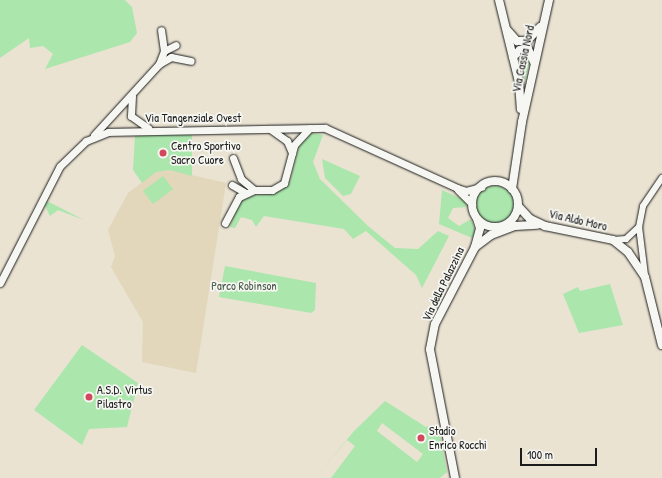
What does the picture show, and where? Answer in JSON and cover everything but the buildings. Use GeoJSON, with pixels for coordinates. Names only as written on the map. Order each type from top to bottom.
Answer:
{"type":"FeatureCollection","features":[{"type":"Feature","properties":{"kind":"main road","name":"Via Cassia Nord"},"geometry":{"type":"LineString","coordinates":[[499,0],[519,82],[522,122]]}},
{"type":"Feature","properties":{"kind":"main road","name":"Via Cassia Nord"},"geometry":{"type":"LineString","coordinates":[[512,189],[513,168],[548,0]]}},
{"type":"Feature","properties":{"kind":"main road"},"geometry":{"type":"LineString","coordinates":[[505,27],[512,37],[527,41],[536,36],[544,17]]}},
{"type":"Feature","properties":{"kind":"main road"},"geometry":{"type":"LineString","coordinates":[[91,137],[133,94],[159,64],[164,51],[161,30]]}},
{"type":"Feature","properties":{"kind":"main road"},"geometry":{"type":"LineString","coordinates":[[164,51],[176,45],[172,57]]}},
{"type":"Feature","properties":{"kind":"main road"},"geometry":{"type":"LineString","coordinates":[[513,57],[520,50],[528,49],[533,54],[534,69]]}},
{"type":"Feature","properties":{"kind":"main road"},"geometry":{"type":"LineString","coordinates":[[159,64],[172,57],[191,61]]}},
{"type":"Feature","properties":{"kind":"main road"},"geometry":{"type":"LineString","coordinates":[[133,94],[131,116],[151,129]]}},
{"type":"Feature","properties":{"kind":"main road"},"geometry":{"type":"LineString","coordinates":[[268,128],[284,138],[292,153]]}},
{"type":"Feature","properties":{"kind":"main road"},"geometry":{"type":"LineString","coordinates":[[247,189],[272,190],[284,183],[296,142],[310,128]]}},
{"type":"Feature","properties":{"kind":"main road","name":"Via Tangenziale Ovest"},"geometry":{"type":"LineString","coordinates":[[0,283],[54,175],[69,155],[91,137],[108,132],[151,129],[310,128],[346,135],[457,188]]}},
{"type":"Feature","properties":{"kind":"main road"},"geometry":{"type":"LineString","coordinates":[[232,158],[237,172],[247,189]]}},
{"type":"Feature","properties":{"kind":"main road"},"geometry":{"type":"LineString","coordinates":[[457,188],[466,191],[497,182],[513,168]]}},
{"type":"Feature","properties":{"kind":"main road"},"geometry":{"type":"LineString","coordinates":[[457,188],[472,204],[477,219],[493,227],[502,226],[510,222],[518,206],[512,189],[497,182]]}},
{"type":"Feature","properties":{"kind":"main road"},"geometry":{"type":"LineString","coordinates":[[472,204],[480,187]]}},
{"type":"Feature","properties":{"kind":"main road"},"geometry":{"type":"LineString","coordinates":[[225,223],[233,204],[247,189]]}},
{"type":"Feature","properties":{"kind":"main road","name":"Via Aldo Moro"},"geometry":{"type":"LineString","coordinates":[[518,206],[530,219],[545,226],[613,240],[633,257],[645,277],[662,345]]}},
{"type":"Feature","properties":{"kind":"main road","name":"Via della Palazzina"},"geometry":{"type":"LineString","coordinates":[[455,478],[430,349],[435,324],[475,247],[480,228],[477,219]]}},
{"type":"Feature","properties":{"kind":"main road"},"geometry":{"type":"LineString","coordinates":[[475,247],[491,235],[516,226],[545,226]]}},
{"type":"Feature","properties":{"kind":"street"},"geometry":{"type":"LineString","coordinates":[[645,277],[639,227],[644,202],[662,178]]}},
{"type":"Feature","properties":{"kind":"street"},"geometry":{"type":"LineString","coordinates":[[613,240],[626,239],[639,227]]}},
{"type":"Feature","properties":{"kind":"shaded area"},"geometry":{"type":"Polygon","coordinates":[[[170,170],[226,183],[196,373],[142,362],[143,322],[111,267],[115,256],[108,230],[128,193],[156,172],[170,170]]]}},
{"type":"Feature","properties":{"kind":"green space"},"geometry":{"type":"Polygon","coordinates":[[[0,0],[125,0],[132,7],[137,33],[130,42],[45,69],[53,54],[43,46],[30,48],[29,38],[0,58],[0,0]]]}},
{"type":"Feature","properties":{"kind":"green space"},"geometry":{"type":"Polygon","coordinates":[[[522,54],[527,54],[530,62],[524,84],[519,61],[522,54]]]}},
{"type":"Feature","properties":{"kind":"green space"},"geometry":{"type":"Polygon","coordinates":[[[312,133],[323,135],[313,162],[320,179],[368,226],[395,248],[418,249],[438,231],[449,236],[422,288],[416,275],[366,231],[353,239],[344,229],[264,216],[256,227],[252,220],[241,217],[235,228],[230,227],[238,205],[247,196],[271,194],[290,182],[300,144],[312,133]]]}},
{"type":"Feature","properties":{"kind":"green space","name":"Centro Sportivo Sacro Cuore"},"geometry":{"type":"Polygon","coordinates":[[[135,135],[192,135],[192,176],[170,170],[156,172],[142,183],[133,170],[135,135]]]}},
{"type":"Feature","properties":{"kind":"green space"},"geometry":{"type":"Polygon","coordinates":[[[322,159],[360,176],[351,194],[343,196],[325,178],[322,159]]]}},
{"type":"Feature","properties":{"kind":"green space"},"geometry":{"type":"Polygon","coordinates":[[[163,176],[173,189],[153,204],[143,191],[163,176]]]}},
{"type":"Feature","properties":{"kind":"green space"},"geometry":{"type":"Polygon","coordinates":[[[495,186],[508,192],[514,205],[508,218],[495,224],[482,218],[476,205],[482,192],[495,186]]]}},
{"type":"Feature","properties":{"kind":"green space"},"geometry":{"type":"Polygon","coordinates":[[[50,188],[47,201],[84,220],[58,210],[50,216],[45,206],[50,188]]]}},
{"type":"Feature","properties":{"kind":"green space"},"geometry":{"type":"Polygon","coordinates":[[[442,190],[464,200],[467,207],[453,208],[448,218],[459,226],[471,219],[475,231],[472,238],[439,224],[442,190]]]}},
{"type":"Feature","properties":{"kind":"green space","name":"Parco Robinson"},"geometry":{"type":"Polygon","coordinates":[[[225,266],[316,283],[315,310],[311,313],[219,297],[225,266]]]}},
{"type":"Feature","properties":{"kind":"green space"},"geometry":{"type":"Polygon","coordinates":[[[610,284],[623,325],[579,333],[563,294],[578,287],[580,291],[610,284]]]}},
{"type":"Feature","properties":{"kind":"green space","name":"A.S.D. Virtus Pilastro"},"geometry":{"type":"Polygon","coordinates":[[[82,345],[138,383],[127,427],[89,429],[82,445],[34,410],[82,345]]]}},
{"type":"Feature","properties":{"kind":"green space","name":"Stadio Enrico Rocchi"},"geometry":{"type":"Polygon","coordinates":[[[385,401],[426,427],[432,425],[437,436],[440,435],[447,472],[440,478],[331,478],[355,446],[347,440],[315,478],[354,431],[385,401]],[[382,423],[377,431],[417,462],[423,454],[382,423]]]}},
{"type":"Feature","properties":{"kind":"place","name":"Centro Sportivo Sacro Cuore"},"geometry":{"type":"Point","coordinates":[163,153]}},
{"type":"Feature","properties":{"kind":"place","name":"A.S.D. Virtus Pilastro"},"geometry":{"type":"Point","coordinates":[89,397]}},
{"type":"Feature","properties":{"kind":"place","name":"Stadio Enrico Rocchi"},"geometry":{"type":"Point","coordinates":[421,438]}}]}
